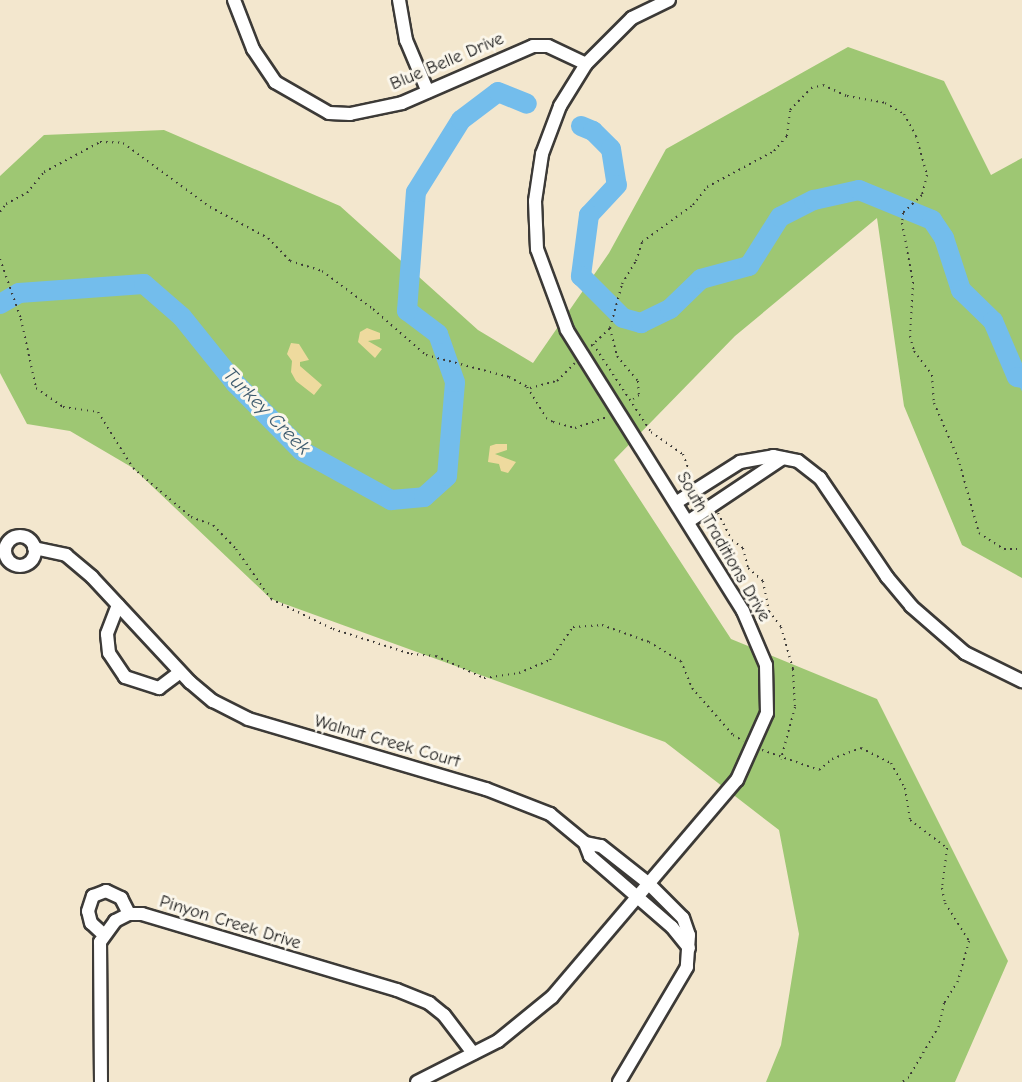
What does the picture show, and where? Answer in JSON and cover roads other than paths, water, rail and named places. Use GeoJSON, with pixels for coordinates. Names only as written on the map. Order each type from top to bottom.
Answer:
{"type":"FeatureCollection","features":[{"type":"Feature","properties":{"kind":"street","name":"Blue Belle Drive"},"geometry":{"type":"LineString","coordinates":[[234,0],[261,64],[275,82],[309,104],[329,113],[350,114],[402,103],[533,46],[548,46],[586,64]]}},
{"type":"Feature","properties":{"kind":"street"},"geometry":{"type":"LineString","coordinates":[[399,0],[406,40],[428,92]]}},
{"type":"Feature","properties":{"kind":"street","name":"South Traditions Drive"},"geometry":{"type":"LineString","coordinates":[[417,1082],[498,1041],[552,998],[737,780],[755,747],[767,713],[766,665],[743,611],[583,354],[549,289],[537,249],[536,201],[542,154],[560,106],[586,64],[632,18],[669,0]]}},
{"type":"Feature","properties":{"kind":"street"},"geometry":{"type":"LineString","coordinates":[[689,521],[783,458]]}},
{"type":"Feature","properties":{"kind":"street"},"geometry":{"type":"LineString","coordinates":[[677,502],[740,462],[783,458],[798,461],[820,478],[887,577],[939,633],[964,653],[1022,681]]}},
{"type":"Feature","properties":{"kind":"street","name":"Walnut Creek Court"},"geometry":{"type":"LineString","coordinates":[[34,548],[66,555],[118,605],[180,672],[213,701],[248,718],[486,789],[550,814],[585,843],[601,846],[648,883],[683,918],[689,948]]}},
{"type":"Feature","properties":{"kind":"street"},"geometry":{"type":"LineString","coordinates":[[118,605],[110,621],[108,644],[109,653],[125,677],[159,688],[180,672]]}},
{"type":"Feature","properties":{"kind":"street","name":"Walnut Creek Court"},"geometry":{"type":"LineString","coordinates":[[585,843],[590,856],[635,898],[672,927],[689,948]]}},
{"type":"Feature","properties":{"kind":"street"},"geometry":{"type":"LineString","coordinates":[[101,1082],[100,942],[103,934],[116,921],[129,914],[121,898],[106,891],[93,896],[88,911],[91,922],[103,934]]}},
{"type":"Feature","properties":{"kind":"street","name":"Pinyon Creek Drive"},"geometry":{"type":"LineString","coordinates":[[129,914],[142,915],[397,990],[429,1003],[444,1015],[473,1053]]}},
{"type":"Feature","properties":{"kind":"street"},"geometry":{"type":"LineString","coordinates":[[619,1082],[687,967],[689,948]]}},
{"type":"Feature","properties":{"kind":"waterway","name":"Turkey Creek"},"geometry":{"type":"LineString","coordinates":[[0,304],[19,293],[144,284],[182,317],[235,383],[302,451],[391,500],[424,497],[447,476],[455,382],[438,334],[407,311],[416,192],[461,120],[498,92],[527,104]]}},
{"type":"Feature","properties":{"kind":"waterway","name":"Turkey Creek"},"geometry":{"type":"LineString","coordinates":[[581,126],[593,131],[611,149],[617,185],[589,215],[581,276],[623,318],[641,323],[670,309],[701,279],[749,266],[780,217],[814,200],[859,190],[932,220],[944,238],[961,290],[993,321],[1017,377],[1022,378]]}},
{"type":"Feature","properties":{"kind":"waterway"},"geometry":{"type":"LineString","coordinates":[[1017,377],[1022,389]]}}]}
